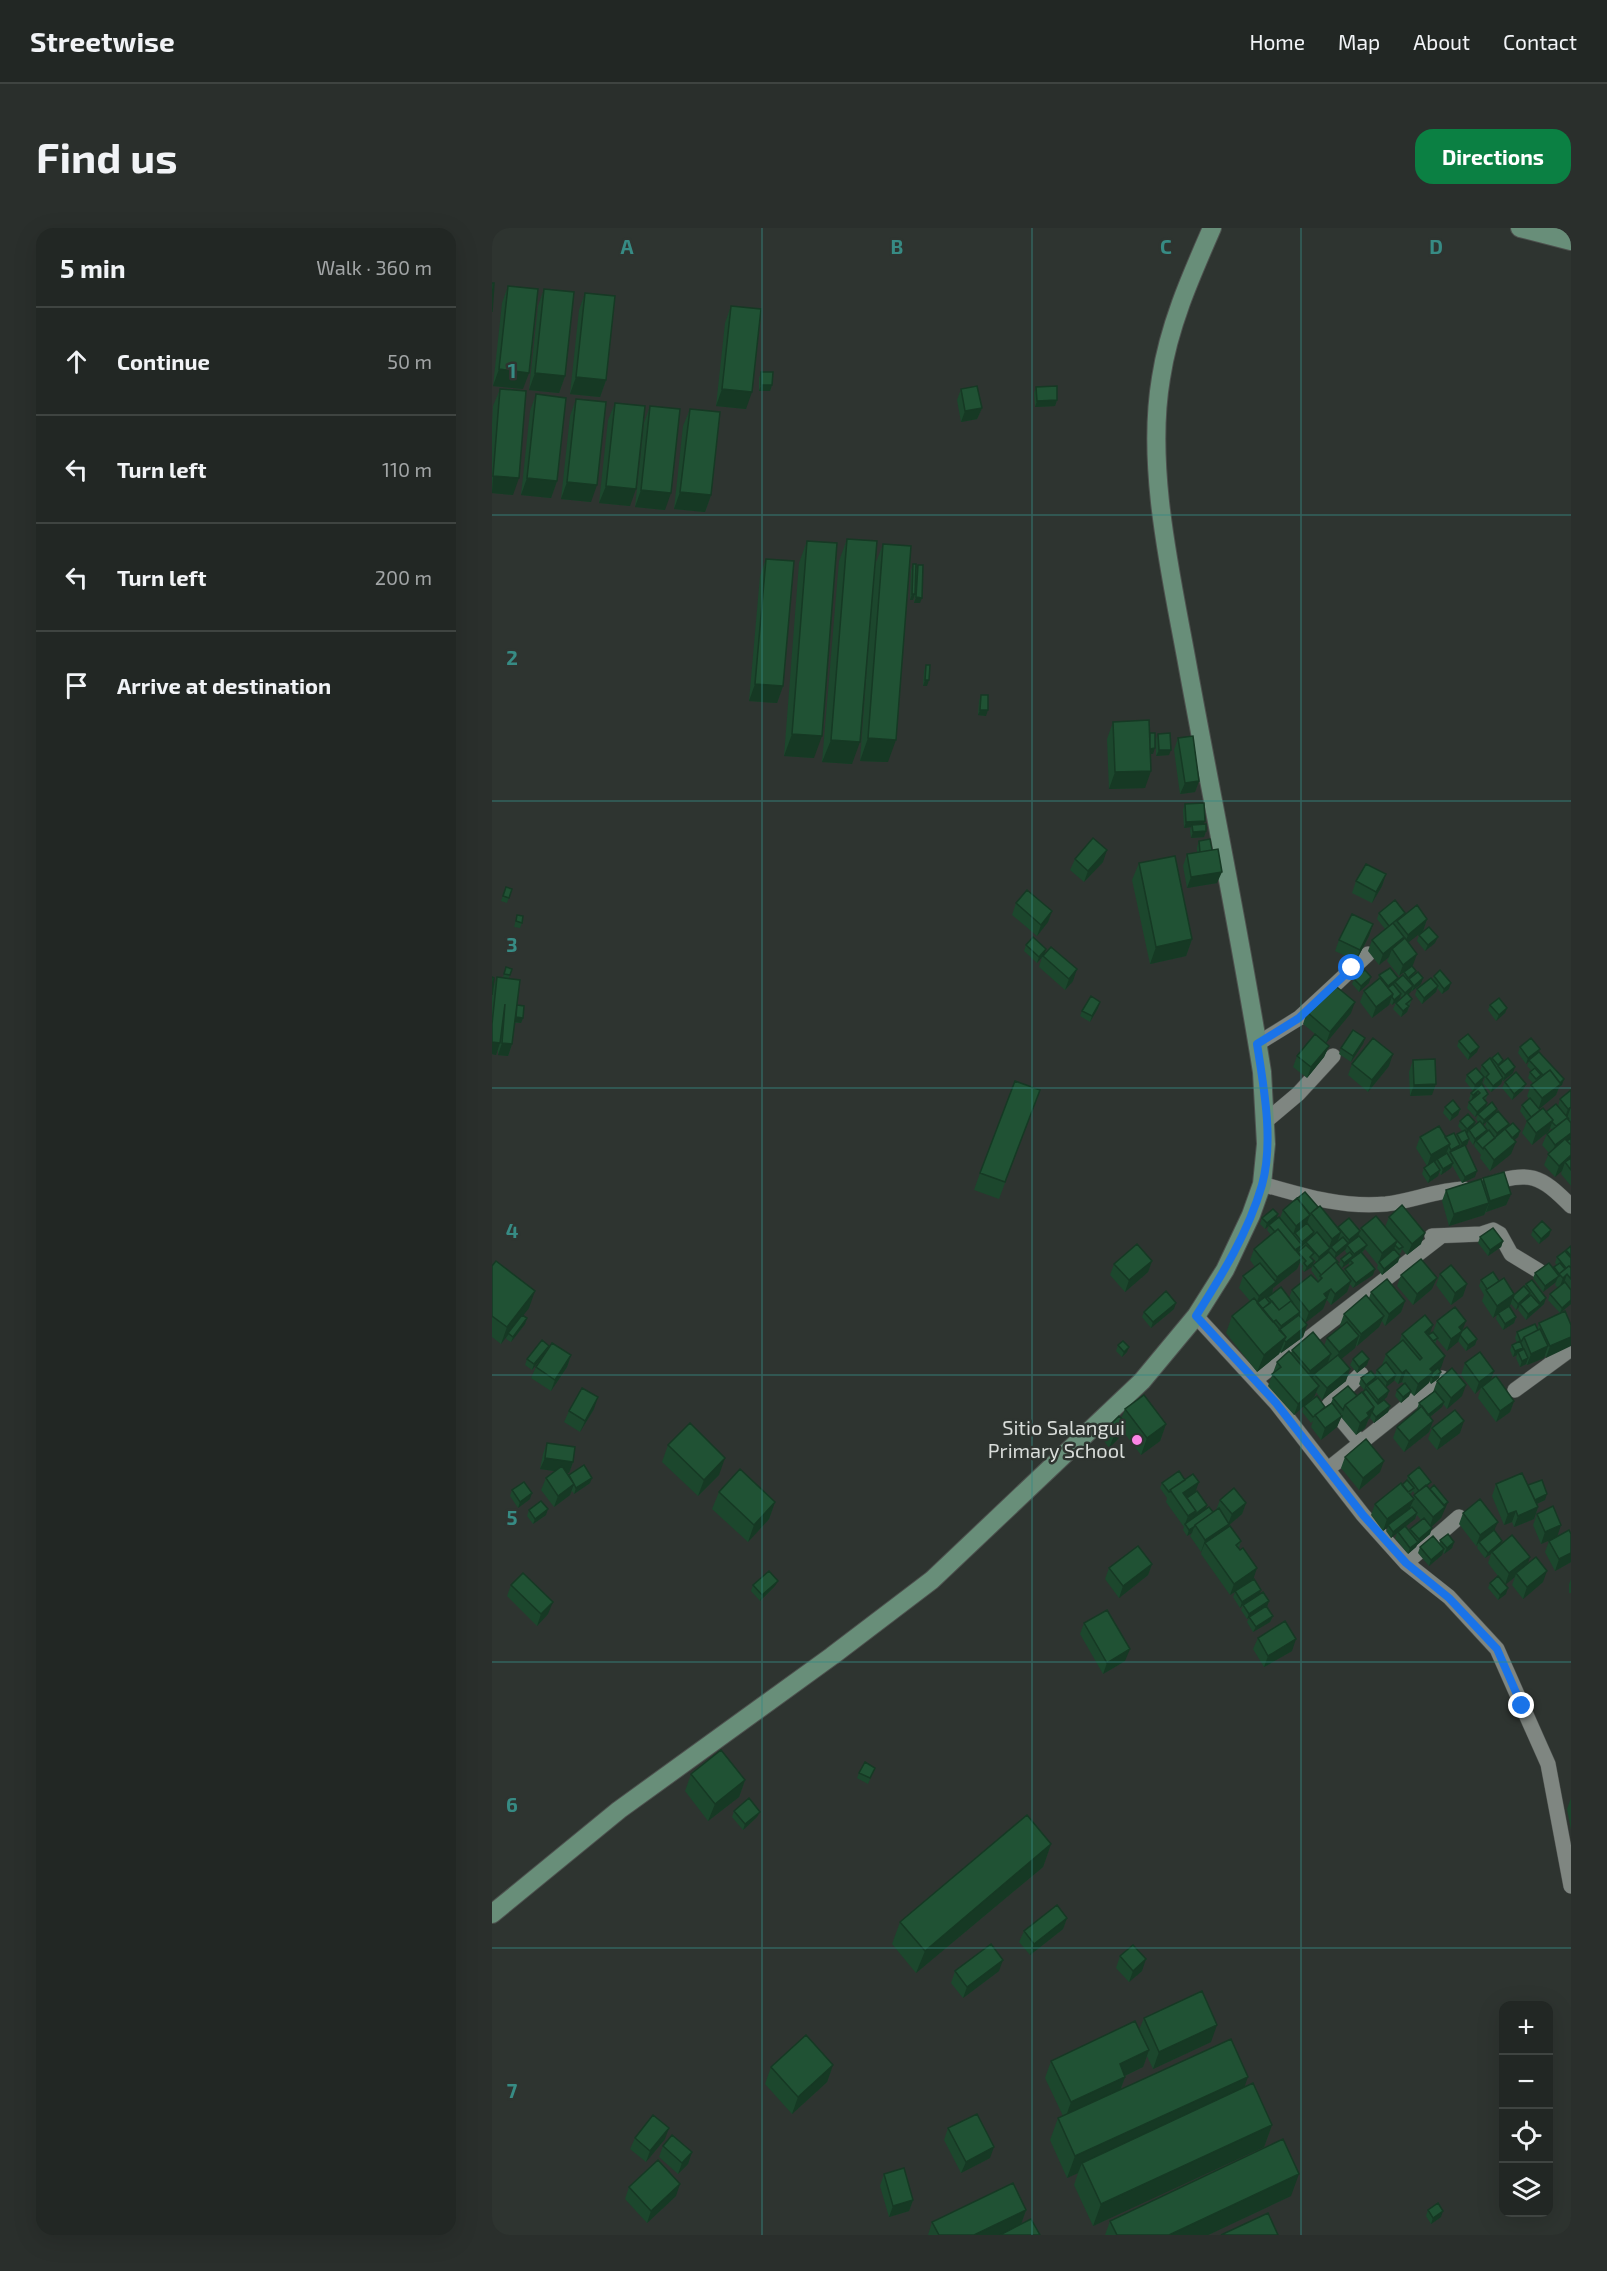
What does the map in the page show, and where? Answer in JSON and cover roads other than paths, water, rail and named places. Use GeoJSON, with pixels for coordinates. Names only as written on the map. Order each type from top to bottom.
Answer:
{"type":"FeatureCollection","features":[{"type":"Feature","properties":{"kind":"street"},"geometry":{"type":"LineString","coordinates":[[492,1914],[619,1810],[832,1656],[932,1580],[1142,1381],[1196,1316],[1237,1248],[1262,1184],[1266,1121],[1257,1044],[1174,594],[1157,453],[1158,402],[1166,352],[1182,299],[1212,228]]}},
{"type":"Feature","properties":{"kind":"street"},"geometry":{"type":"LineString","coordinates":[[1520,228],[1571,241]]}},
{"type":"Feature","properties":{"kind":"street"},"geometry":{"type":"LineString","coordinates":[[1257,1044],[1299,1018],[1368,954]]}},
{"type":"Feature","properties":{"kind":"street"},"geometry":{"type":"LineString","coordinates":[[1266,1121],[1298,1094],[1333,1056]]}},
{"type":"Feature","properties":{"kind":"street"},"geometry":{"type":"LineString","coordinates":[[1262,1184],[1335,1203],[1394,1202],[1456,1189],[1479,1188],[1523,1175],[1543,1180],[1571,1206]]}},
{"type":"Feature","properties":{"kind":"street"},"geometry":{"type":"LineString","coordinates":[[1394,1202],[1402,1219]]}},
{"type":"Feature","properties":{"kind":"street"},"geometry":{"type":"LineString","coordinates":[[1419,1233],[1440,1237],[1493,1230],[1500,1234],[1510,1254],[1539,1271]]}},
{"type":"Feature","properties":{"kind":"street"},"geometry":{"type":"LineString","coordinates":[[1255,1380],[1440,1237]]}},
{"type":"Feature","properties":{"kind":"street"},"geometry":{"type":"LineString","coordinates":[[1196,1316],[1255,1380],[1363,1515],[1406,1563],[1449,1598],[1497,1649],[1548,1764],[1571,1886]]}},
{"type":"Feature","properties":{"kind":"street"},"geometry":{"type":"LineString","coordinates":[[1515,1390],[1571,1349]]}},
{"type":"Feature","properties":{"kind":"street"},"geometry":{"type":"LineString","coordinates":[[1360,1374],[1329,1404],[1360,1442]]}},
{"type":"Feature","properties":{"kind":"street"},"geometry":{"type":"LineString","coordinates":[[1328,1469],[1442,1378]]}},
{"type":"Feature","properties":{"kind":"street"},"geometry":{"type":"LineString","coordinates":[[1406,1563],[1459,1516]]}},
{"type":"Feature","properties":{"kind":"place","name":"Sitio Salangui Primary School"},"geometry":{"type":"Point","coordinates":[1137,1440]}}]}
